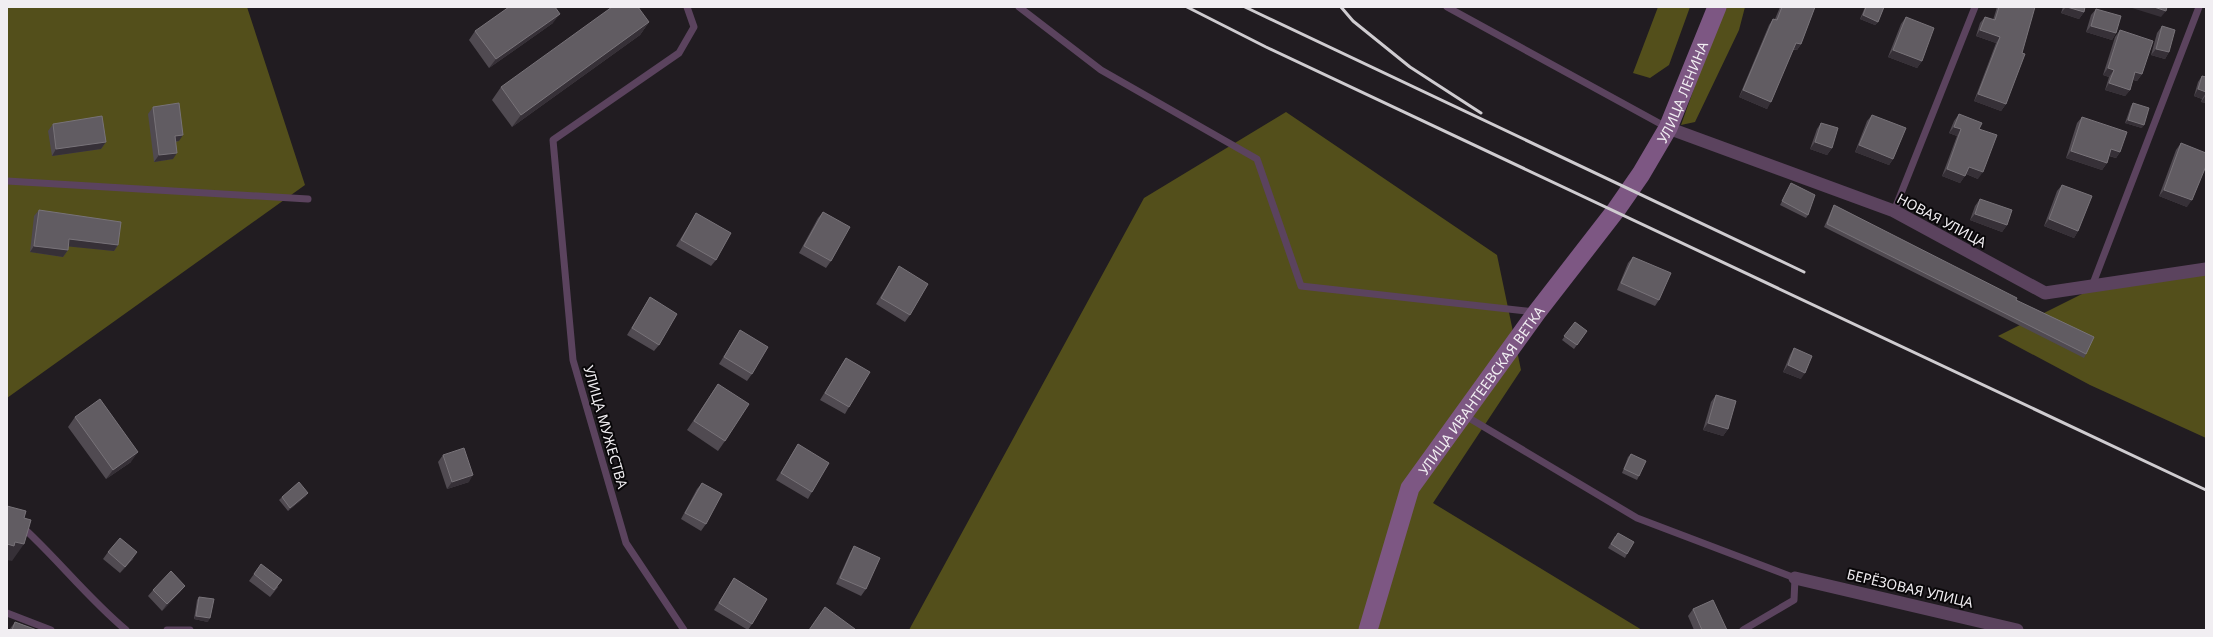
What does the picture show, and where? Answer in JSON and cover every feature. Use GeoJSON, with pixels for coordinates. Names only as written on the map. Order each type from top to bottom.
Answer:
{"type":"FeatureCollection","features":[{"type":"Feature","properties":{"kind":"main road","name":"УЛИЦА ЛЕНИНА"},"geometry":{"type":"LineString","coordinates":[[1641,174],[1668,128],[1717,7]]}},
{"type":"Feature","properties":{"kind":"main road","name":"УЛИЦА ИВАНТЕЕВСКАЯ ВЕТКА"},"geometry":{"type":"LineString","coordinates":[[1368,630],[1410,488],[1537,312],[1616,210],[1641,174]]}},
{"type":"Feature","properties":{"kind":"street","name":"НОВАЯ УЛИЦА"},"geometry":{"type":"LineString","coordinates":[[1668,128],[1894,211],[2045,293],[2206,269]]}},
{"type":"Feature","properties":{"kind":"street","name":"БЕРЁЗОВАЯ УЛИЦА"},"geometry":{"type":"LineString","coordinates":[[1795,578],[2017,630]]}},
{"type":"Feature","properties":{"kind":"lane","name":"УЛИЦА МУЖЕСТВА"},"geometry":{"type":"LineString","coordinates":[[684,630],[626,543],[573,360],[553,140],[679,53],[694,28],[687,7]]}},
{"type":"Feature","properties":{"kind":"lane"},"geometry":{"type":"LineString","coordinates":[[1019,7],[1101,70],[1257,159],[1301,286],[1537,312]]}},
{"type":"Feature","properties":{"kind":"lane"},"geometry":{"type":"LineString","coordinates":[[1447,7],[1668,128]]}},
{"type":"Feature","properties":{"kind":"lane"},"geometry":{"type":"LineString","coordinates":[[1894,211],[1975,7]]}},
{"type":"Feature","properties":{"kind":"lane"},"geometry":{"type":"LineString","coordinates":[[2092,286],[2198,7]]}},
{"type":"Feature","properties":{"kind":"lane"},"geometry":{"type":"LineString","coordinates":[[7,181],[308,199]]}},
{"type":"Feature","properties":{"kind":"lane"},"geometry":{"type":"LineString","coordinates":[[1464,415],[1638,518],[1795,578],[1794,600],[1743,630]]}},
{"type":"Feature","properties":{"kind":"lane"},"geometry":{"type":"LineString","coordinates":[[7,513],[34,535],[101,609],[126,630]]}},
{"type":"Feature","properties":{"kind":"lane"},"geometry":{"type":"LineString","coordinates":[[7,613],[51,630]]}},
{"type":"Feature","properties":{"kind":"lane"},"geometry":{"type":"LineString","coordinates":[[167,630],[190,630]]}},
{"type":"Feature","properties":{"kind":"shaded area"},"geometry":{"type":"Polygon","coordinates":[[[7,7],[247,7],[305,185],[7,398],[7,7]]]}},
{"type":"Feature","properties":{"kind":"shaded area"},"geometry":{"type":"Polygon","coordinates":[[[1658,7],[1690,7],[1669,65],[1650,78],[1633,73],[1658,7]]]}},
{"type":"Feature","properties":{"kind":"shaded area"},"geometry":{"type":"Polygon","coordinates":[[[1723,7],[1745,7],[1739,30],[1695,122],[1681,125],[1723,7]]]}},
{"type":"Feature","properties":{"kind":"shaded area"},"geometry":{"type":"Polygon","coordinates":[[[1286,112],[1497,255],[1521,370],[1433,503],[1642,630],[909,630],[1144,198],[1286,112]]]}},
{"type":"Feature","properties":{"kind":"shaded area"},"geometry":{"type":"Polygon","coordinates":[[[2206,263],[2206,438],[2090,385],[1998,336],[2116,277],[2206,263]]]}},
{"type":"Feature","properties":{"kind":"building"},"geometry":{"type":"Polygon","coordinates":[[[509,7],[555,7],[560,14],[496,59],[475,31],[509,7]]]}},
{"type":"Feature","properties":{"kind":"building"},"geometry":{"type":"Polygon","coordinates":[[[612,7],[638,7],[649,22],[521,115],[501,87],[612,7]]]}},
{"type":"Feature","properties":{"kind":"building"},"geometry":{"type":"Polygon","coordinates":[[[1782,7],[1815,7],[1801,44],[1796,43],[1771,102],[1743,90],[1773,19],[1777,20],[1782,7]]]}},
{"type":"Feature","properties":{"kind":"building"},"geometry":{"type":"Polygon","coordinates":[[[1866,7],[1884,7],[1878,22],[1863,15],[1866,7]]]}},
{"type":"Feature","properties":{"kind":"building"},"geometry":{"type":"Polygon","coordinates":[[[1999,7],[2035,7],[2022,53],[2025,54],[2006,104],[1978,94],[2000,37],[1980,30],[1985,17],[1995,20],[1999,7]]]}},
{"type":"Feature","properties":{"kind":"building"},"geometry":{"type":"Polygon","coordinates":[[[2067,7],[2085,7],[2084,12],[2067,7]]]}},
{"type":"Feature","properties":{"kind":"building"},"geometry":{"type":"Polygon","coordinates":[[[2154,7],[2167,7],[2166,11],[2154,7]]]}},
{"type":"Feature","properties":{"kind":"building"},"geometry":{"type":"Polygon","coordinates":[[[2096,9],[2121,16],[2116,33],[2091,26],[2096,9]]]}},
{"type":"Feature","properties":{"kind":"building"},"geometry":{"type":"Polygon","coordinates":[[[1906,17],[1934,28],[1922,61],[1893,50],[1906,17]]]}},
{"type":"Feature","properties":{"kind":"building"},"geometry":{"type":"Polygon","coordinates":[[[2162,26],[2175,30],[2169,52],[2156,49],[2162,26]]]}},
{"type":"Feature","properties":{"kind":"building"},"geometry":{"type":"Polygon","coordinates":[[[2120,30],[2153,41],[2142,74],[2135,72],[2130,90],[2109,83],[2114,70],[2108,68],[2120,30]]]}},
{"type":"Feature","properties":{"kind":"building"},"geometry":{"type":"Polygon","coordinates":[[[2202,76],[2206,77],[2206,92],[2198,89],[2202,76]]]}},
{"type":"Feature","properties":{"kind":"building"},"geometry":{"type":"Polygon","coordinates":[[[179,103],[183,135],[175,136],[177,153],[159,155],[153,107],[179,103]]]}},
{"type":"Feature","properties":{"kind":"building"},"geometry":{"type":"Polygon","coordinates":[[[2133,103],[2149,108],[2144,125],[2128,120],[2133,103]]]}},
{"type":"Feature","properties":{"kind":"building"},"geometry":{"type":"Polygon","coordinates":[[[1959,114],[1982,123],[1979,129],[1997,135],[1983,172],[1969,167],[1965,176],[1947,169],[1961,129],[1954,127],[1959,114]]]}},
{"type":"Feature","properties":{"kind":"building"},"geometry":{"type":"Polygon","coordinates":[[[1872,115],[1906,128],[1893,159],[1859,145],[1872,115]]]}},
{"type":"Feature","properties":{"kind":"building"},"geometry":{"type":"Polygon","coordinates":[[[102,116],[106,142],[56,149],[53,124],[102,116]]]}},
{"type":"Feature","properties":{"kind":"building"},"geometry":{"type":"Polygon","coordinates":[[[2082,117],[2127,132],[2120,152],[2111,149],[2107,163],[2071,151],[2082,117]]]}},
{"type":"Feature","properties":{"kind":"building"},"geometry":{"type":"Polygon","coordinates":[[[1821,123],[1838,128],[1832,148],[1815,142],[1821,123]]]}},
{"type":"Feature","properties":{"kind":"building"},"geometry":{"type":"Polygon","coordinates":[[[2181,143],[2206,153],[2206,166],[2192,200],[2164,190],[2181,143]]]}},
{"type":"Feature","properties":{"kind":"building"},"geometry":{"type":"Polygon","coordinates":[[[1791,183],[1815,195],[1808,215],[1782,201],[1791,183]]]}},
{"type":"Feature","properties":{"kind":"building"},"geometry":{"type":"Polygon","coordinates":[[[2062,185],[2092,196],[2078,231],[2049,219],[2062,185]]]}},
{"type":"Feature","properties":{"kind":"building"},"geometry":{"type":"Polygon","coordinates":[[[1980,199],[2012,210],[2007,225],[1975,214],[1980,199]]]}},
{"type":"Feature","properties":{"kind":"building"},"geometry":{"type":"Polygon","coordinates":[[[1834,205],[2017,298],[2016,300],[2094,337],[2086,354],[1827,224],[1834,205]]]}},
{"type":"Feature","properties":{"kind":"building"},"geometry":{"type":"Polygon","coordinates":[[[39,210],[121,222],[118,245],[69,239],[68,250],[34,246],[39,210]]]}},
{"type":"Feature","properties":{"kind":"building"},"geometry":{"type":"Polygon","coordinates":[[[823,212],[850,227],[831,261],[804,246],[823,212]]]}},
{"type":"Feature","properties":{"kind":"building"},"geometry":{"type":"Polygon","coordinates":[[[696,213],[731,233],[716,260],[681,240],[696,213]]]}},
{"type":"Feature","properties":{"kind":"building"},"geometry":{"type":"Polygon","coordinates":[[[1633,257],[1671,273],[1659,300],[1621,283],[1633,257]]]}},
{"type":"Feature","properties":{"kind":"building"},"geometry":{"type":"Polygon","coordinates":[[[899,266],[928,284],[910,315],[881,298],[899,266]]]}},
{"type":"Feature","properties":{"kind":"building"},"geometry":{"type":"Polygon","coordinates":[[[650,297],[677,314],[659,345],[632,328],[650,297]]]}},
{"type":"Feature","properties":{"kind":"building"},"geometry":{"type":"Polygon","coordinates":[[[1575,322],[1587,331],[1577,345],[1564,336],[1575,322]]]}},
{"type":"Feature","properties":{"kind":"building"},"geometry":{"type":"Polygon","coordinates":[[[740,330],[768,347],[752,374],[724,357],[740,330]]]}},
{"type":"Feature","properties":{"kind":"building"},"geometry":{"type":"Polygon","coordinates":[[[1794,348],[1812,356],[1805,373],[1788,365],[1794,348]]]}},
{"type":"Feature","properties":{"kind":"building"},"geometry":{"type":"Polygon","coordinates":[[[846,358],[870,372],[849,407],[825,393],[846,358]]]}},
{"type":"Feature","properties":{"kind":"building"},"geometry":{"type":"Polygon","coordinates":[[[718,384],[749,404],[725,441],[694,421],[718,384]]]}},
{"type":"Feature","properties":{"kind":"building"},"geometry":{"type":"Polygon","coordinates":[[[1716,395],[1736,401],[1728,429],[1708,423],[1716,395]]]}},
{"type":"Feature","properties":{"kind":"building"},"geometry":{"type":"Polygon","coordinates":[[[100,399],[138,452],[113,470],[75,417],[100,399]]]}},
{"type":"Feature","properties":{"kind":"building"},"geometry":{"type":"Polygon","coordinates":[[[798,444],[829,463],[812,492],[781,473],[798,444]]]}},
{"type":"Feature","properties":{"kind":"building"},"geometry":{"type":"Polygon","coordinates":[[[464,448],[473,475],[452,482],[443,455],[464,448]]]}},
{"type":"Feature","properties":{"kind":"building"},"geometry":{"type":"Polygon","coordinates":[[[1631,454],[1646,461],[1639,476],[1624,469],[1631,454]]]}},
{"type":"Feature","properties":{"kind":"building"},"geometry":{"type":"Polygon","coordinates":[[[299,482],[308,493],[290,508],[282,497],[299,482]]]}},
{"type":"Feature","properties":{"kind":"building"},"geometry":{"type":"Polygon","coordinates":[[[702,483],[722,494],[706,524],[685,513],[702,483]]]}},
{"type":"Feature","properties":{"kind":"building"},"geometry":{"type":"Polygon","coordinates":[[[7,506],[26,511],[24,518],[31,520],[24,544],[15,542],[14,546],[7,544],[7,506]]]}},
{"type":"Feature","properties":{"kind":"building"},"geometry":{"type":"Polygon","coordinates":[[[1618,533],[1634,542],[1627,554],[1611,544],[1618,533]]]}},
{"type":"Feature","properties":{"kind":"building"},"geometry":{"type":"Polygon","coordinates":[[[120,538],[137,552],[125,567],[108,552],[120,538]]]}},
{"type":"Feature","properties":{"kind":"building"},"geometry":{"type":"Polygon","coordinates":[[[854,546],[880,558],[866,589],[840,578],[854,546]]]}},
{"type":"Feature","properties":{"kind":"building"},"geometry":{"type":"Polygon","coordinates":[[[261,564],[282,580],[274,590],[254,574],[261,564]]]}},
{"type":"Feature","properties":{"kind":"building"},"geometry":{"type":"Polygon","coordinates":[[[171,571],[185,586],[167,604],[153,590],[171,571]]]}},
{"type":"Feature","properties":{"kind":"building"},"geometry":{"type":"Polygon","coordinates":[[[734,578],[767,599],[752,624],[719,603],[734,578]]]}},
{"type":"Feature","properties":{"kind":"building"},"geometry":{"type":"Polygon","coordinates":[[[199,597],[214,599],[210,618],[196,616],[199,597]]]}},
{"type":"Feature","properties":{"kind":"building"},"geometry":{"type":"Polygon","coordinates":[[[1713,600],[1727,630],[1702,630],[1693,609],[1713,600]]]}},
{"type":"Feature","properties":{"kind":"building"},"geometry":{"type":"Polygon","coordinates":[[[825,607],[855,629],[809,630],[825,607]]]}},
{"type":"Feature","properties":{"kind":"building"},"geometry":{"type":"Polygon","coordinates":[[[15,622],[37,630],[12,630],[15,622]]]}},
{"type":"Feature","properties":{"kind":"railway"},"geometry":{"type":"LineString","coordinates":[[1187,7],[1266,47],[2206,490]]}},
{"type":"Feature","properties":{"kind":"railway"},"geometry":{"type":"LineString","coordinates":[[1245,7],[1804,272]]}},
{"type":"Feature","properties":{"kind":"railway"},"geometry":{"type":"LineString","coordinates":[[1341,7],[1353,21],[1410,67],[1481,113]]}}]}
